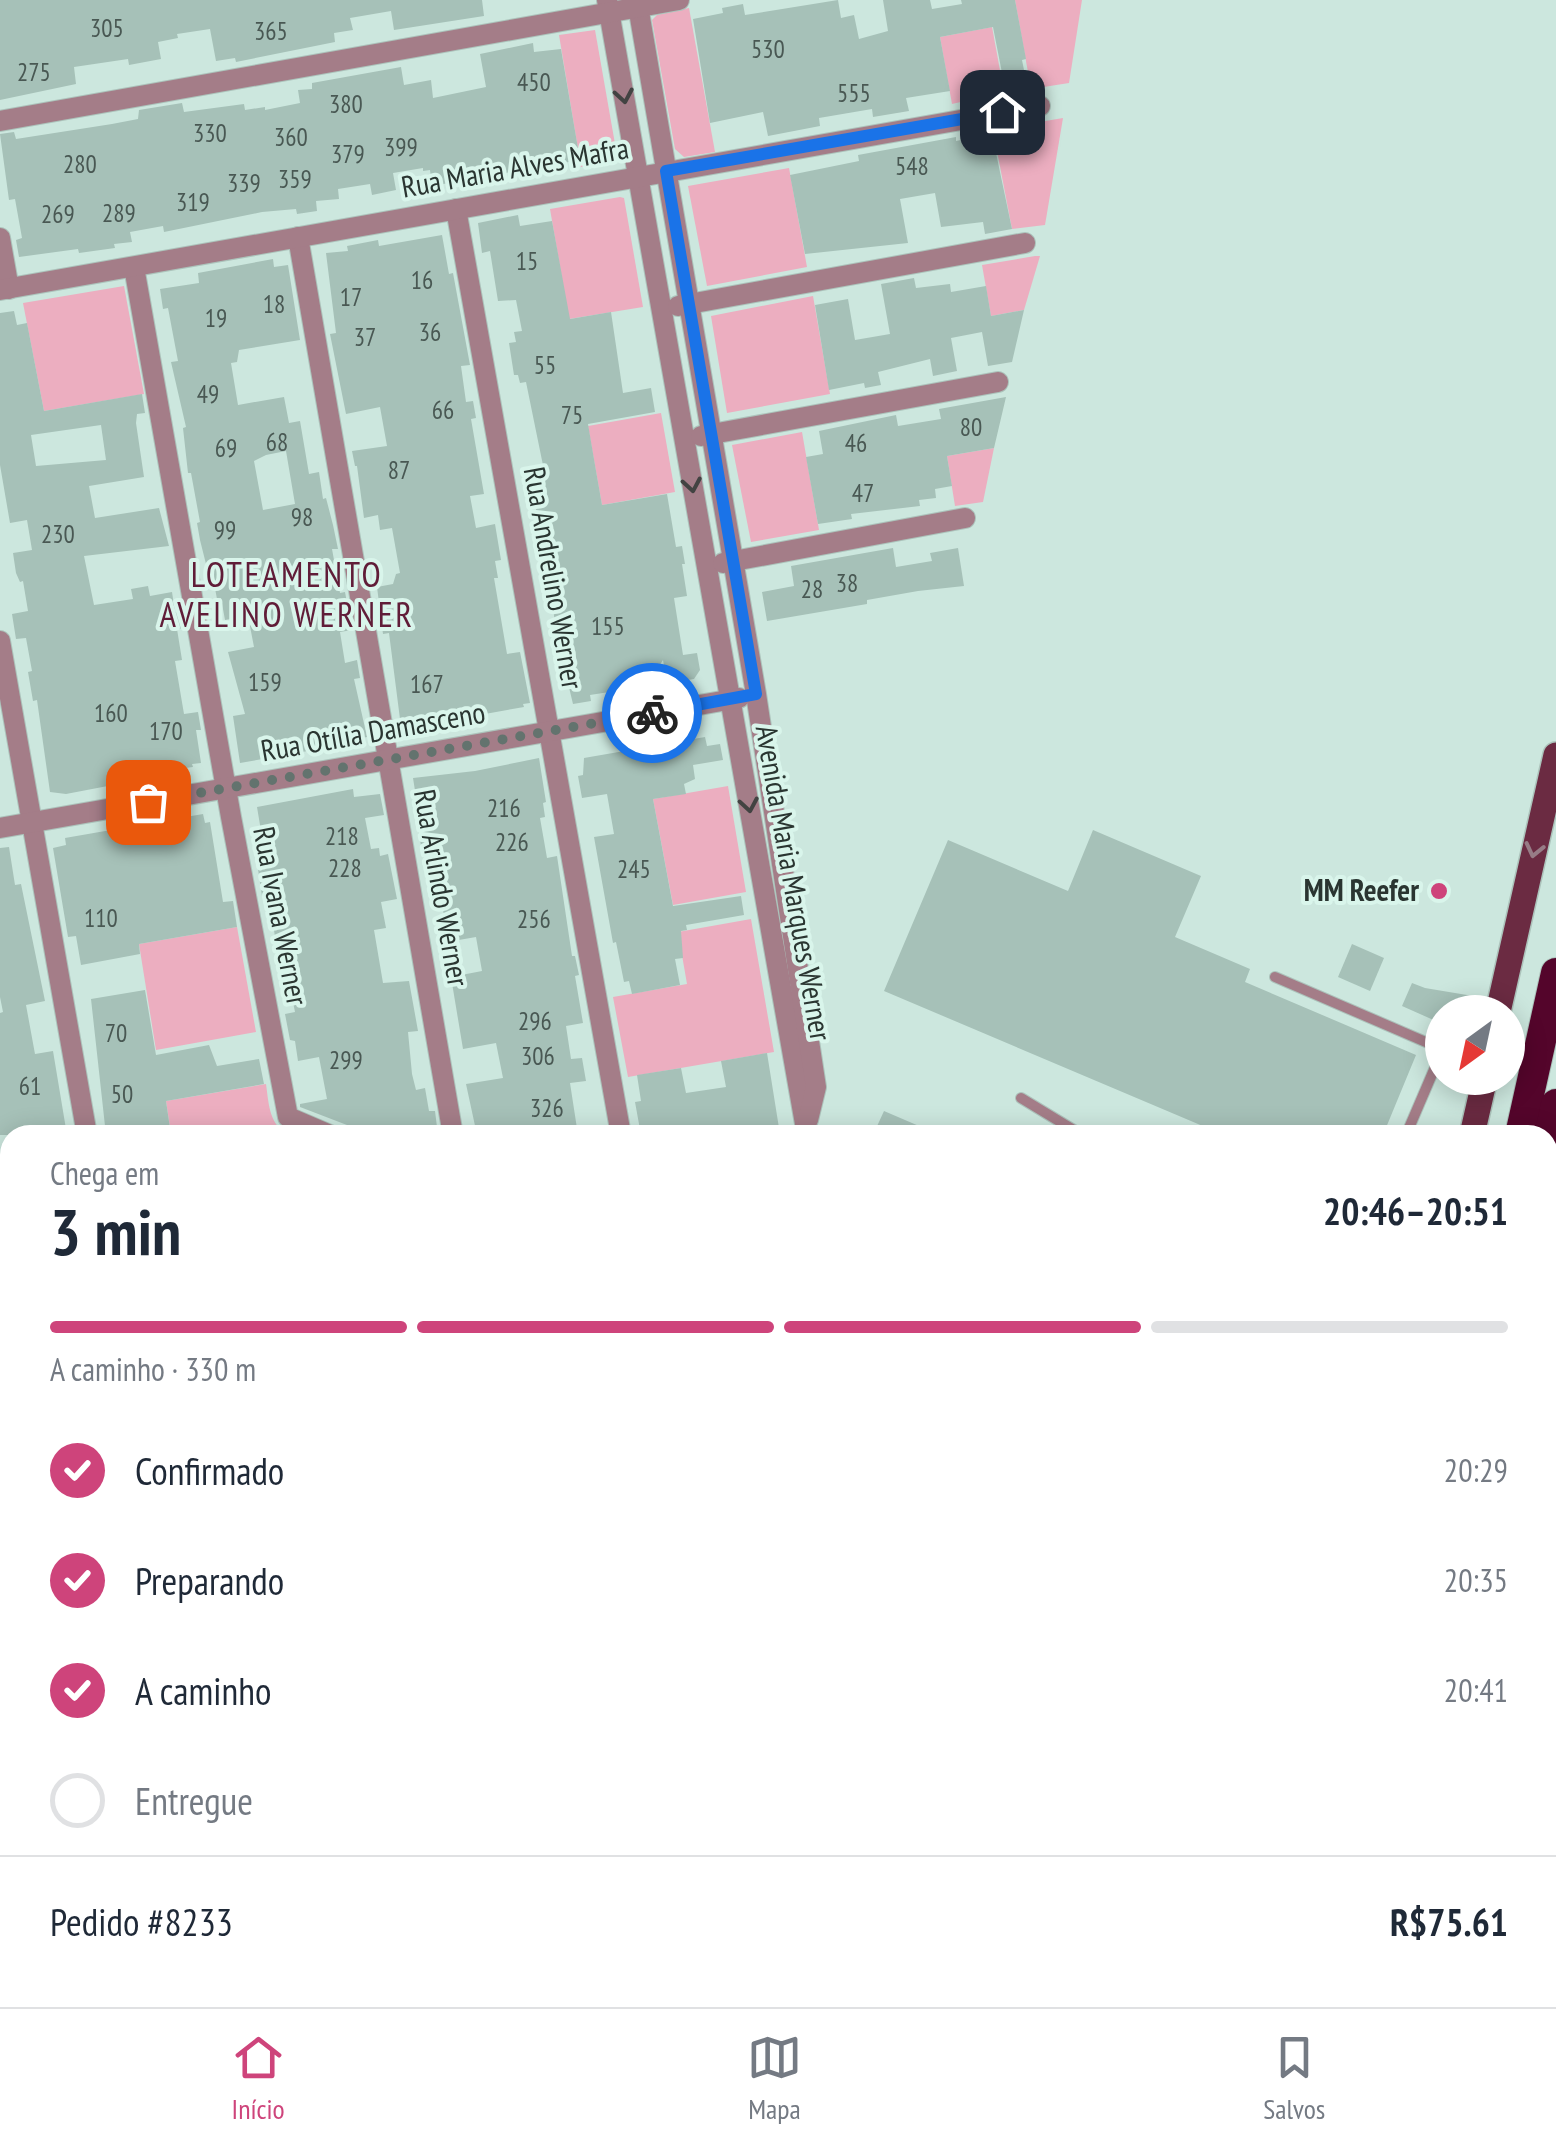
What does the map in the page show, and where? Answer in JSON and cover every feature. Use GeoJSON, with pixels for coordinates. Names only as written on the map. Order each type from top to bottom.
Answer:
{"type":"FeatureCollection","features":[{"type":"Feature","properties":{"kind":"highway"},"geometry":{"type":"LineString","coordinates":[[1522,1125],[1556,973]]}},
{"type":"Feature","properties":{"kind":"main road"},"geometry":{"type":"LineString","coordinates":[[1502,995],[1556,755]]}},
{"type":"Feature","properties":{"kind":"main road"},"geometry":{"type":"LineString","coordinates":[[1474,1125],[1480,1095]]}},
{"type":"Feature","properties":{"kind":"street"},"geometry":{"type":"LineString","coordinates":[[0,120],[608,6],[679,0]]}},
{"type":"Feature","properties":{"kind":"street","name":"Avenida Maria Marques Werner"},"geometry":{"type":"LineString","coordinates":[[637,4],[756,694],[816,1087],[807,1125]]}},
{"type":"Feature","properties":{"kind":"street","name":"Avenida Maria Marques Werner"},"geometry":{"type":"LineString","coordinates":[[608,6],[805,1125]]}},
{"type":"Feature","properties":{"kind":"street","name":"Rua Maria Alves Mafra"},"geometry":{"type":"LineString","coordinates":[[4,290],[1040,106]]}},
{"type":"Feature","properties":{"kind":"street","name":"Rua Andrelino Werner"},"geometry":{"type":"LineString","coordinates":[[456,209],[619,1125]]}},
{"type":"Feature","properties":{"kind":"street","name":"Rua Arlindo Werner"},"geometry":{"type":"LineString","coordinates":[[298,237],[451,1125]]}},
{"type":"Feature","properties":{"kind":"street"},"geometry":{"type":"LineString","coordinates":[[0,238],[4,290]]}},
{"type":"Feature","properties":{"kind":"street"},"geometry":{"type":"LineString","coordinates":[[661,309],[1025,243]]}},
{"type":"Feature","properties":{"kind":"street","name":"Rua Ivana Werner"},"geometry":{"type":"LineString","coordinates":[[134,266],[288,1117],[307,1125]]}},
{"type":"Feature","properties":{"kind":"street"},"geometry":{"type":"LineString","coordinates":[[684,439],[998,382]]}},
{"type":"Feature","properties":{"kind":"street"},"geometry":{"type":"LineString","coordinates":[[707,566],[965,518]]}},
{"type":"Feature","properties":{"kind":"street"},"geometry":{"type":"LineString","coordinates":[[0,641],[85,1125]]}},
{"type":"Feature","properties":{"kind":"street","name":"Rua Otília Damasceno"},"geometry":{"type":"LineString","coordinates":[[0,828],[756,694]]}},
{"type":"Feature","properties":{"kind":"lane"},"geometry":{"type":"LineString","coordinates":[[1275,977],[1425,1043]]}},
{"type":"Feature","properties":{"kind":"lane"},"geometry":{"type":"LineString","coordinates":[[1410,1125],[1425,1090]]}},
{"type":"Feature","properties":{"kind":"lane"},"geometry":{"type":"LineString","coordinates":[[1021,1098],[1066,1125]]}},
{"type":"Feature","properties":{"kind":"shaded area"},"geometry":{"type":"Polygon","coordinates":[[[1015,0],[1082,0],[1069,83],[1031,89],[1015,0]]]}},
{"type":"Feature","properties":{"kind":"shaded area"},"geometry":{"type":"Polygon","coordinates":[[[689,8],[715,152],[684,157],[675,149],[652,20],[657,15],[689,8]]]}},
{"type":"Feature","properties":{"kind":"shaded area"},"geometry":{"type":"Polygon","coordinates":[[[992,27],[1004,92],[952,104],[940,37],[992,27]]]}},
{"type":"Feature","properties":{"kind":"shaded area"},"geometry":{"type":"Polygon","coordinates":[[[595,30],[618,161],[581,167],[559,35],[595,30]]]}},
{"type":"Feature","properties":{"kind":"shaded area"},"geometry":{"type":"Polygon","coordinates":[[[1063,118],[1045,225],[1012,229],[993,130],[1063,118]]]}},
{"type":"Feature","properties":{"kind":"shaded area"},"geometry":{"type":"Polygon","coordinates":[[[789,168],[807,267],[707,286],[688,186],[789,168]]]}},
{"type":"Feature","properties":{"kind":"shaded area"},"geometry":{"type":"Polygon","coordinates":[[[624,198],[643,307],[569,319],[550,209],[624,198]]]}},
{"type":"Feature","properties":{"kind":"shaded area"},"geometry":{"type":"Polygon","coordinates":[[[1040,256],[1024,310],[991,316],[982,265],[1040,256]]]}},
{"type":"Feature","properties":{"kind":"shaded area"},"geometry":{"type":"Polygon","coordinates":[[[124,286],[144,394],[44,411],[23,303],[124,286]]]}},
{"type":"Feature","properties":{"kind":"shaded area"},"geometry":{"type":"Polygon","coordinates":[[[813,296],[830,394],[727,413],[711,316],[813,296]]]}},
{"type":"Feature","properties":{"kind":"shaded area"},"geometry":{"type":"Polygon","coordinates":[[[661,413],[675,492],[602,505],[588,426],[661,413]]]}},
{"type":"Feature","properties":{"kind":"shaded area"},"geometry":{"type":"Polygon","coordinates":[[[802,432],[819,530],[751,542],[732,445],[802,432]]]}},
{"type":"Feature","properties":{"kind":"shaded area"},"geometry":{"type":"Polygon","coordinates":[[[994,448],[983,502],[955,506],[947,456],[994,448]]]}},
{"type":"Feature","properties":{"kind":"shaded area"},"geometry":{"type":"Polygon","coordinates":[[[728,786],[746,892],[673,905],[653,799],[728,786]]]}},
{"type":"Feature","properties":{"kind":"shaded area"},"geometry":{"type":"Polygon","coordinates":[[[751,919],[774,1052],[628,1077],[613,997],[687,984],[678,932],[751,919]]]}},
{"type":"Feature","properties":{"kind":"shaded area"},"geometry":{"type":"Polygon","coordinates":[[[237,927],[256,1032],[156,1050],[139,944],[237,927]]]}},
{"type":"Feature","properties":{"kind":"shaded area"},"geometry":{"type":"Polygon","coordinates":[[[266,1084],[269,1107],[277,1125],[170,1125],[166,1101],[266,1084]]]}},
{"type":"Feature","properties":{"kind":"building"},"geometry":{"type":"Polygon","coordinates":[[[0,0],[482,0],[484,16],[394,30],[391,11],[350,18],[353,30],[334,33],[335,42],[236,62],[235,58],[216,61],[210,29],[177,34],[178,38],[158,42],[161,59],[129,65],[128,59],[74,67],[76,84],[0,100],[0,0]]]}},
{"type":"Feature","properties":{"kind":"building"},"geometry":{"type":"Polygon","coordinates":[[[838,0],[841,18],[854,15],[859,39],[888,31],[883,0],[930,0],[932,9],[962,4],[961,0],[1015,0],[1026,59],[1022,60],[1024,70],[1003,78],[993,27],[940,37],[950,91],[906,98],[909,111],[873,117],[872,109],[819,118],[820,126],[768,136],[763,112],[710,123],[693,19],[743,4],[745,15],[838,0]]]}},
{"type":"Feature","properties":{"kind":"building"},"geometry":{"type":"Polygon","coordinates":[[[533,43],[534,52],[561,49],[580,160],[432,186],[430,170],[393,173],[396,190],[372,195],[370,184],[338,189],[339,199],[316,201],[317,211],[262,212],[164,232],[163,226],[130,232],[132,242],[114,244],[115,248],[19,257],[16,240],[22,238],[15,199],[9,200],[0,134],[14,132],[16,139],[112,124],[138,119],[139,110],[182,103],[184,112],[244,104],[245,110],[265,110],[300,103],[298,90],[312,89],[312,83],[401,67],[404,85],[431,80],[433,98],[486,87],[480,54],[533,43]]]}},
{"type":"Feature","properties":{"kind":"building"},"geometry":{"type":"Polygon","coordinates":[[[992,134],[1012,229],[985,234],[983,222],[941,227],[935,193],[900,199],[908,243],[805,254],[790,175],[859,161],[858,155],[992,134]]]}},
{"type":"Feature","properties":{"kind":"building"},"geometry":{"type":"Polygon","coordinates":[[[518,215],[520,226],[552,221],[570,319],[611,312],[623,393],[651,388],[655,412],[588,424],[595,465],[602,505],[667,494],[676,547],[682,546],[685,564],[687,596],[674,598],[683,655],[697,653],[700,670],[694,679],[667,683],[663,660],[637,700],[635,688],[590,695],[591,701],[573,704],[566,675],[571,674],[562,620],[555,622],[552,603],[546,604],[539,570],[546,569],[536,509],[528,510],[523,483],[546,480],[526,382],[520,383],[518,375],[514,375],[509,343],[516,342],[514,332],[522,331],[516,300],[498,301],[490,251],[482,253],[478,223],[518,215]]]}},
{"type":"Feature","properties":{"kind":"building"},"geometry":{"type":"Polygon","coordinates":[[[442,235],[470,365],[461,366],[466,402],[473,401],[476,418],[471,419],[484,494],[470,496],[476,528],[495,524],[501,560],[495,561],[498,578],[494,578],[507,654],[520,652],[530,703],[407,728],[405,718],[400,719],[389,633],[383,634],[377,587],[393,584],[400,573],[392,528],[380,530],[378,515],[364,518],[352,451],[387,446],[380,407],[346,414],[330,334],[336,333],[326,253],[348,251],[347,246],[378,240],[379,246],[442,235]]]}},
{"type":"Feature","properties":{"kind":"building"},"geometry":{"type":"Polygon","coordinates":[[[273,259],[274,267],[288,265],[300,340],[239,350],[237,362],[231,363],[238,405],[284,397],[289,423],[300,421],[309,474],[319,472],[338,549],[332,549],[340,593],[345,592],[352,630],[340,632],[345,663],[357,660],[360,678],[354,679],[367,737],[347,744],[240,763],[233,716],[245,714],[228,652],[254,647],[248,616],[225,620],[211,567],[207,568],[188,473],[183,428],[186,427],[171,362],[178,361],[168,308],[163,309],[160,289],[199,283],[198,273],[273,259]],[[286,451],[254,461],[263,510],[295,504],[286,451]]]}},
{"type":"Feature","properties":{"kind":"building"},"geometry":{"type":"Polygon","coordinates":[[[914,278],[916,288],[950,284],[951,292],[986,286],[991,316],[1024,310],[1012,362],[988,366],[982,332],[951,338],[957,371],[933,376],[930,359],[878,372],[881,385],[865,388],[864,383],[829,390],[815,305],[848,299],[855,340],[890,334],[881,284],[914,278]]]}},
{"type":"Feature","properties":{"kind":"building"},"geometry":{"type":"Polygon","coordinates":[[[14,311],[17,325],[27,323],[44,411],[142,394],[145,413],[137,414],[136,423],[144,477],[89,486],[95,518],[159,508],[169,546],[84,556],[94,605],[133,599],[131,589],[148,586],[150,596],[172,592],[175,612],[181,611],[184,628],[177,629],[182,660],[175,661],[184,714],[198,712],[201,730],[196,730],[201,763],[192,764],[193,767],[112,778],[113,785],[66,794],[50,792],[37,700],[33,701],[28,672],[32,671],[26,638],[16,639],[12,614],[28,611],[13,553],[32,550],[27,520],[10,523],[0,465],[0,313],[14,311]],[[101,425],[31,435],[36,466],[106,460],[101,425]]]}},
{"type":"Feature","properties":{"kind":"building"},"geometry":{"type":"Polygon","coordinates":[[[1006,397],[994,448],[947,456],[952,486],[935,489],[936,498],[919,500],[920,506],[851,514],[852,519],[818,524],[806,457],[823,454],[819,431],[896,415],[898,426],[941,419],[939,409],[1006,397]]]}},
{"type":"Feature","properties":{"kind":"building"},"geometry":{"type":"Polygon","coordinates":[[[893,548],[896,567],[932,561],[930,553],[958,548],[964,586],[867,600],[867,604],[767,621],[762,592],[794,586],[791,566],[893,548]]]}},
{"type":"Feature","properties":{"kind":"building"},"geometry":{"type":"Polygon","coordinates":[[[705,737],[707,746],[720,744],[723,760],[693,765],[695,779],[684,784],[686,794],[653,799],[673,906],[741,896],[744,915],[686,925],[687,930],[681,931],[683,958],[675,959],[680,985],[632,994],[629,981],[624,982],[616,942],[613,943],[594,837],[614,834],[607,794],[582,798],[578,776],[583,775],[584,758],[705,737]]]}},
{"type":"Feature","properties":{"kind":"building"},"geometry":{"type":"Polygon","coordinates":[[[539,758],[546,802],[545,817],[540,818],[547,858],[557,856],[572,956],[579,975],[575,976],[583,1023],[566,1026],[571,1059],[582,1058],[586,1081],[570,1083],[576,1125],[475,1125],[466,1084],[503,1078],[496,1043],[463,1049],[451,977],[482,971],[476,937],[453,941],[451,933],[447,934],[440,891],[431,893],[415,816],[419,816],[413,778],[539,758]]]}},
{"type":"Feature","properties":{"kind":"building"},"geometry":{"type":"Polygon","coordinates":[[[353,789],[354,797],[380,794],[384,815],[365,818],[371,849],[379,848],[380,856],[388,854],[397,899],[381,902],[386,928],[374,930],[383,983],[409,981],[418,1031],[408,1032],[412,1074],[416,1090],[425,1088],[429,1111],[435,1111],[437,1125],[347,1125],[300,1107],[327,1099],[319,1057],[298,1061],[295,1041],[290,1040],[285,1014],[295,1012],[293,1002],[298,1001],[292,971],[280,973],[269,894],[262,896],[258,869],[276,866],[271,829],[261,831],[257,807],[353,789]]]}},
{"type":"Feature","properties":{"kind":"building"},"geometry":{"type":"Polygon","coordinates":[[[203,814],[205,823],[210,822],[223,902],[233,901],[237,927],[139,944],[140,954],[81,965],[76,936],[68,937],[53,848],[66,845],[65,838],[203,814]]]}},
{"type":"Feature","properties":{"kind":"building"},"geometry":{"type":"Polygon","coordinates":[[[1093,830],[1201,876],[1175,937],[1250,969],[1245,982],[1416,1055],[1387,1125],[1200,1125],[884,991],[948,840],[1068,891],[1093,830]]]}},
{"type":"Feature","properties":{"kind":"building"},"geometry":{"type":"Polygon","coordinates":[[[9,847],[15,885],[21,884],[45,1001],[26,1005],[35,1054],[53,1051],[65,1125],[0,1125],[0,848],[9,847]]]}},
{"type":"Feature","properties":{"kind":"building"},"geometry":{"type":"Polygon","coordinates":[[[1352,944],[1384,958],[1370,991],[1338,977],[1352,944]]]}},
{"type":"Feature","properties":{"kind":"building"},"geometry":{"type":"Polygon","coordinates":[[[1412,983],[1467,995],[1425,995],[1425,1016],[1402,1006],[1412,983]]]}},
{"type":"Feature","properties":{"kind":"building"},"geometry":{"type":"Polygon","coordinates":[[[145,990],[156,1055],[209,1045],[217,1066],[259,1059],[264,1084],[166,1101],[170,1125],[105,1125],[91,999],[145,990]]]}},
{"type":"Feature","properties":{"kind":"building"},"geometry":{"type":"Polygon","coordinates":[[[767,1053],[779,1125],[639,1125],[635,1102],[641,1101],[637,1075],[681,1068],[686,1093],[726,1087],[721,1061],[767,1053]]]}},
{"type":"Feature","properties":{"kind":"building"},"geometry":{"type":"Polygon","coordinates":[[[884,1111],[917,1125],[878,1125],[884,1111]]]}},
{"type":"Feature","properties":{"kind":"way so far"},"geometry":{"type":"LineString","coordinates":[[148,802],[652,713]]}},
{"type":"Feature","properties":{"kind":"place","name":"MM Reefer"},"geometry":{"type":"Point","coordinates":[1439,891]}},
{"type":"Feature","properties":{"kind":"district","name":"LOTEAMENTO AVELINO WERNER"},"geometry":{"type":"Point","coordinates":[287,595]}},
{"type":"Feature","properties":{"kind":"route"},"geometry":{"type":"LineString","coordinates":[[652,713],[756,694],[666,171],[1002,112]]}}]}
